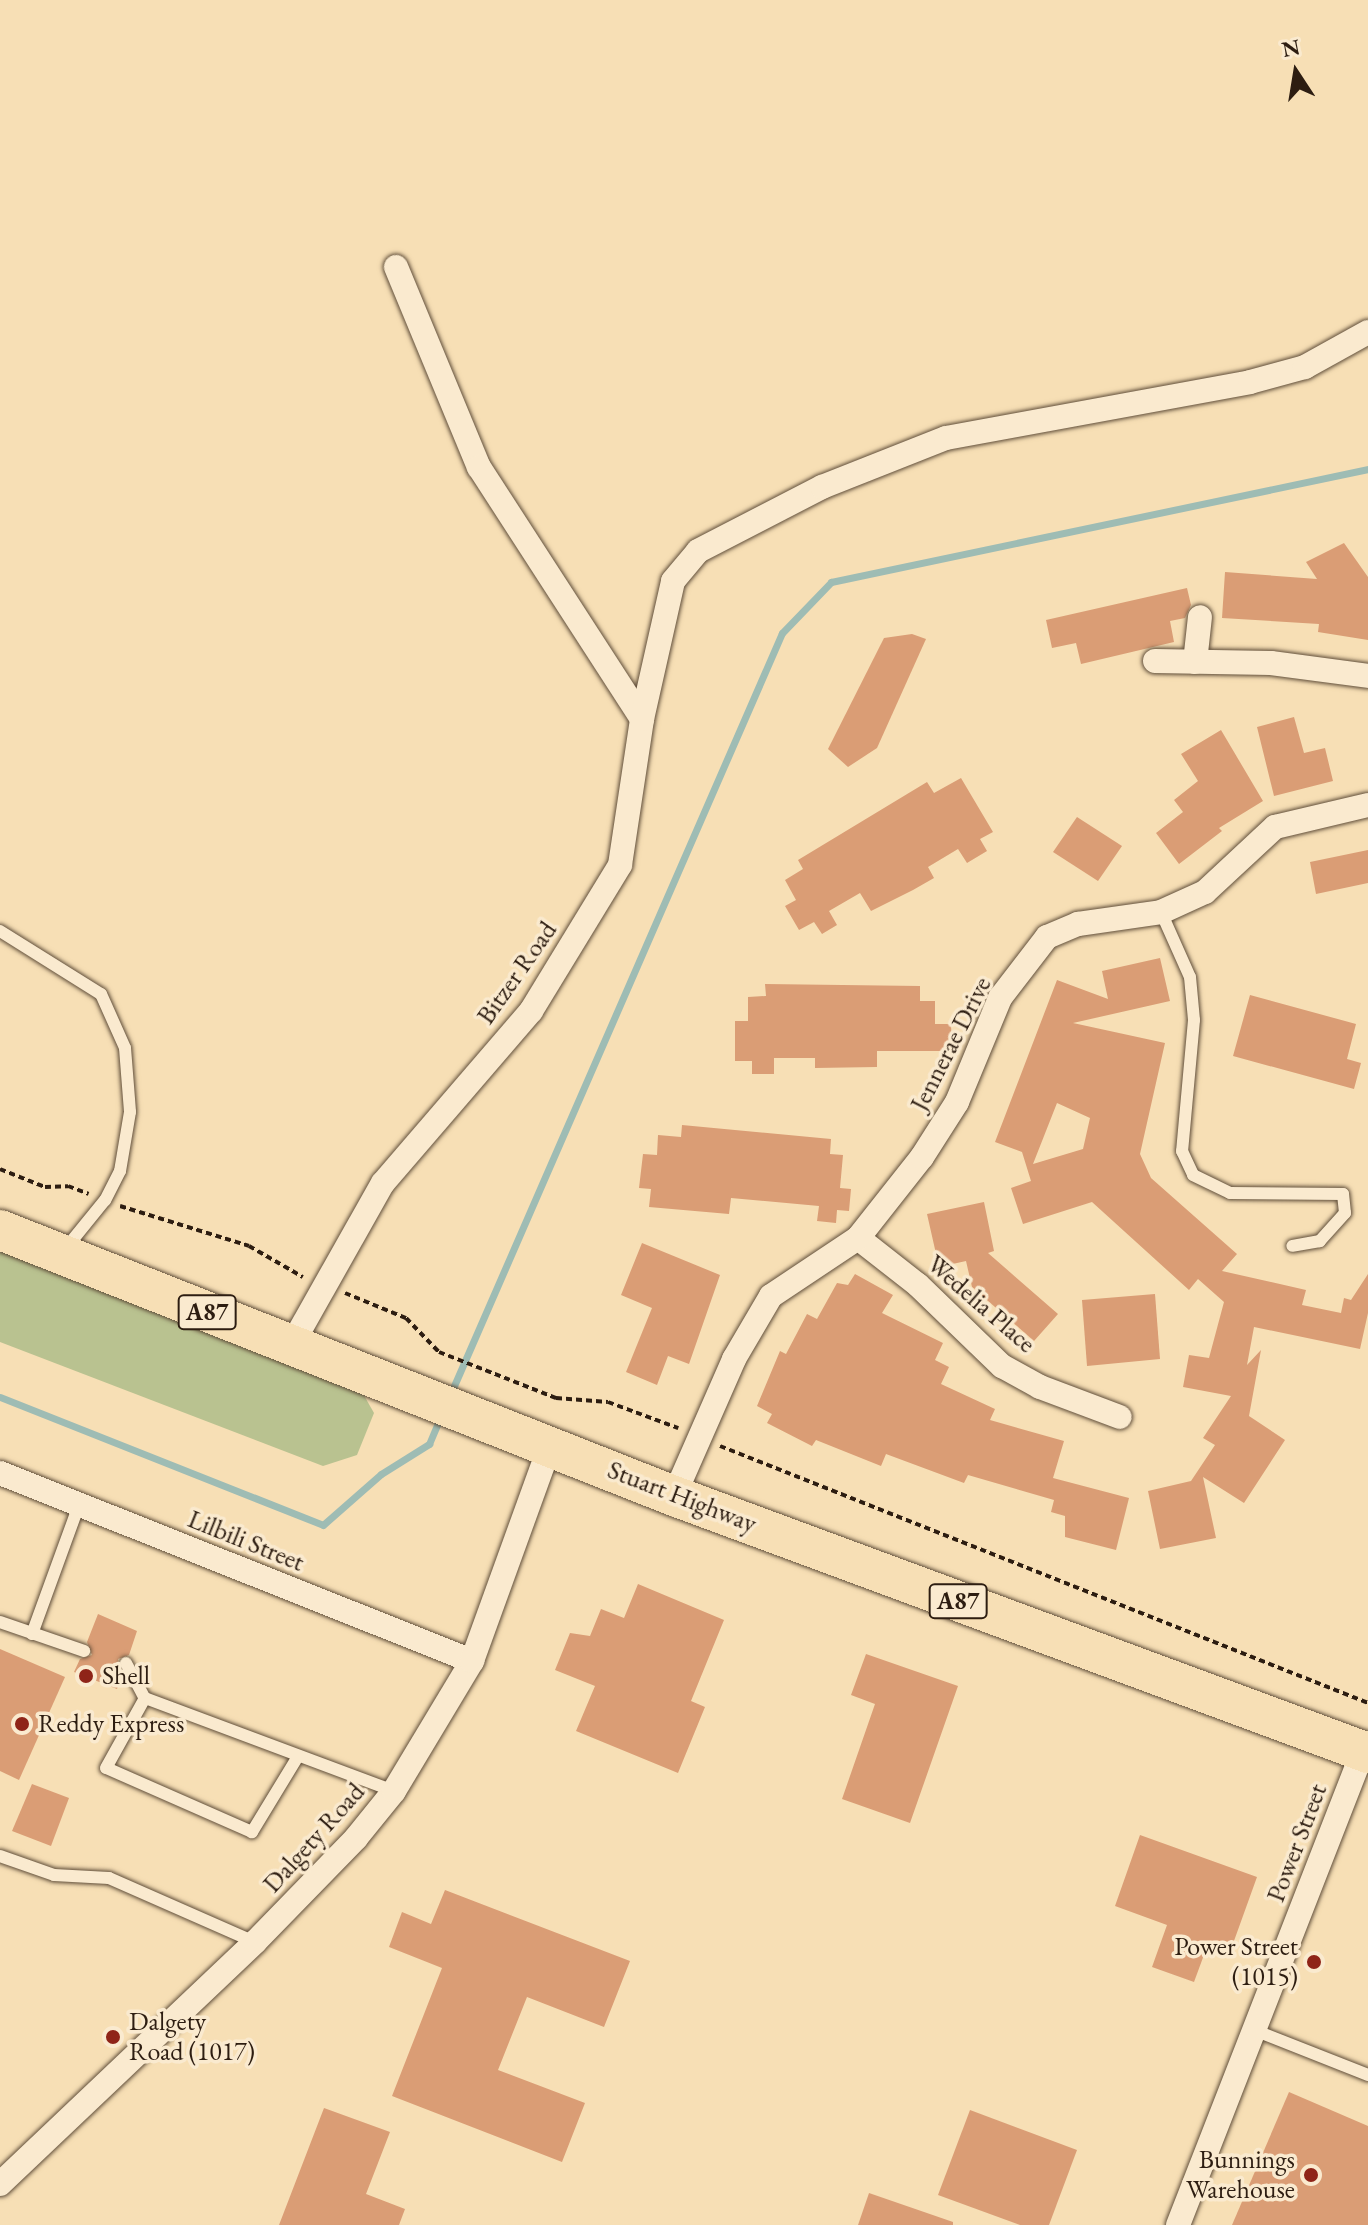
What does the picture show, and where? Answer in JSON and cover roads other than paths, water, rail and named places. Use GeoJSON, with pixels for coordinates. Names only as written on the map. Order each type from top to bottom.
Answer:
{"type":"FeatureCollection","features":[{"type":"Feature","properties":{"kind":"highway","name":"Stuart Highway"},"geometry":{"type":"LineString","coordinates":[[0,1230],[674,1496],[1365,1752]]}},
{"type":"Feature","properties":{"kind":"street"},"geometry":{"type":"LineString","coordinates":[[396,267],[479,467],[642,719]]}},
{"type":"Feature","properties":{"kind":"street","name":"Bitzer Road"},"geometry":{"type":"LineString","coordinates":[[291,1346],[383,1183],[531,1011],[620,865],[642,719],[673,581],[698,551],[724,533],[896,455],[1013,423],[1149,403],[1277,374],[1341,351],[1368,332]]}},
{"type":"Feature","properties":{"kind":"street"},"geometry":{"type":"LineString","coordinates":[[1195,662],[1200,617]]}},
{"type":"Feature","properties":{"kind":"street"},"geometry":{"type":"LineString","coordinates":[[1155,661],[1271,663],[1368,676]]}},
{"type":"Feature","properties":{"kind":"street","name":"Jennerae Drive"},"geometry":{"type":"LineString","coordinates":[[674,1496],[734,1359],[771,1296],[858,1238],[922,1157],[957,1102],[1000,998],[1047,937],[1078,924],[1161,912],[1205,892],[1275,827],[1368,805]]}},
{"type":"Feature","properties":{"kind":"street","name":"Wedelia Place"},"geometry":{"type":"LineString","coordinates":[[858,1238],[918,1285],[1002,1366],[1040,1387],[1120,1417]]}},
{"type":"Feature","properties":{"kind":"street","name":"Dalgety Road"},"geometry":{"type":"LineString","coordinates":[[0,2184],[255,1942],[356,1838],[394,1791],[472,1661],[550,1446]]}},
{"type":"Feature","properties":{"kind":"street","name":"Lilbili Street"},"geometry":{"type":"LineString","coordinates":[[0,1473],[472,1661]]}},
{"type":"Feature","properties":{"kind":"street","name":"Power Street"},"geometry":{"type":"LineString","coordinates":[[1178,2225],[1365,1752]]}},
{"type":"Feature","properties":{"kind":"lane"},"geometry":{"type":"LineString","coordinates":[[1161,912],[1190,977],[1194,1020],[1182,1151],[1193,1175],[1230,1193],[1343,1194],[1345,1213],[1320,1241],[1292,1246]]}},
{"type":"Feature","properties":{"kind":"lane"},"geometry":{"type":"LineString","coordinates":[[0,931],[101,994],[125,1048],[130,1112],[120,1171],[105,1200],[61,1254]]}},
{"type":"Feature","properties":{"kind":"lane"},"geometry":{"type":"LineString","coordinates":[[32,1634],[79,1505]]}},
{"type":"Feature","properties":{"kind":"lane"},"geometry":{"type":"LineString","coordinates":[[0,1622],[84,1651]]}},
{"type":"Feature","properties":{"kind":"lane"},"geometry":{"type":"LineString","coordinates":[[126,1663],[145,1698],[297,1758],[394,1791]]}},
{"type":"Feature","properties":{"kind":"lane"},"geometry":{"type":"LineString","coordinates":[[145,1698],[106,1768],[252,1832],[297,1758]]}},
{"type":"Feature","properties":{"kind":"lane"},"geometry":{"type":"LineString","coordinates":[[0,1856],[54,1875],[109,1878],[255,1942]]}},
{"type":"Feature","properties":{"kind":"lane"},"geometry":{"type":"LineString","coordinates":[[1254,2030],[1368,2075]]}},
{"type":"Feature","properties":{"kind":"waterway"},"geometry":{"type":"LineString","coordinates":[[450,1395],[782,633],[831,582],[1368,469]]}},
{"type":"Feature","properties":{"kind":"waterway"},"geometry":{"type":"LineString","coordinates":[[0,1397],[323,1525],[381,1474],[429,1444],[440,1418]]}},
{"type":"Feature","properties":{"kind":"place","name":"Shell"},"geometry":{"type":"Point","coordinates":[86,1676]}},
{"type":"Feature","properties":{"kind":"place","name":"Reddy Express"},"geometry":{"type":"Point","coordinates":[22,1724]}},
{"type":"Feature","properties":{"kind":"place","name":"Power Street (1015)"},"geometry":{"type":"Point","coordinates":[1314,1962]}},
{"type":"Feature","properties":{"kind":"place","name":"Dalgety Road (1017)"},"geometry":{"type":"Point","coordinates":[113,2037]}},
{"type":"Feature","properties":{"kind":"place","name":"Bunnings Warehouse"},"geometry":{"type":"Point","coordinates":[1311,2175]}}]}
